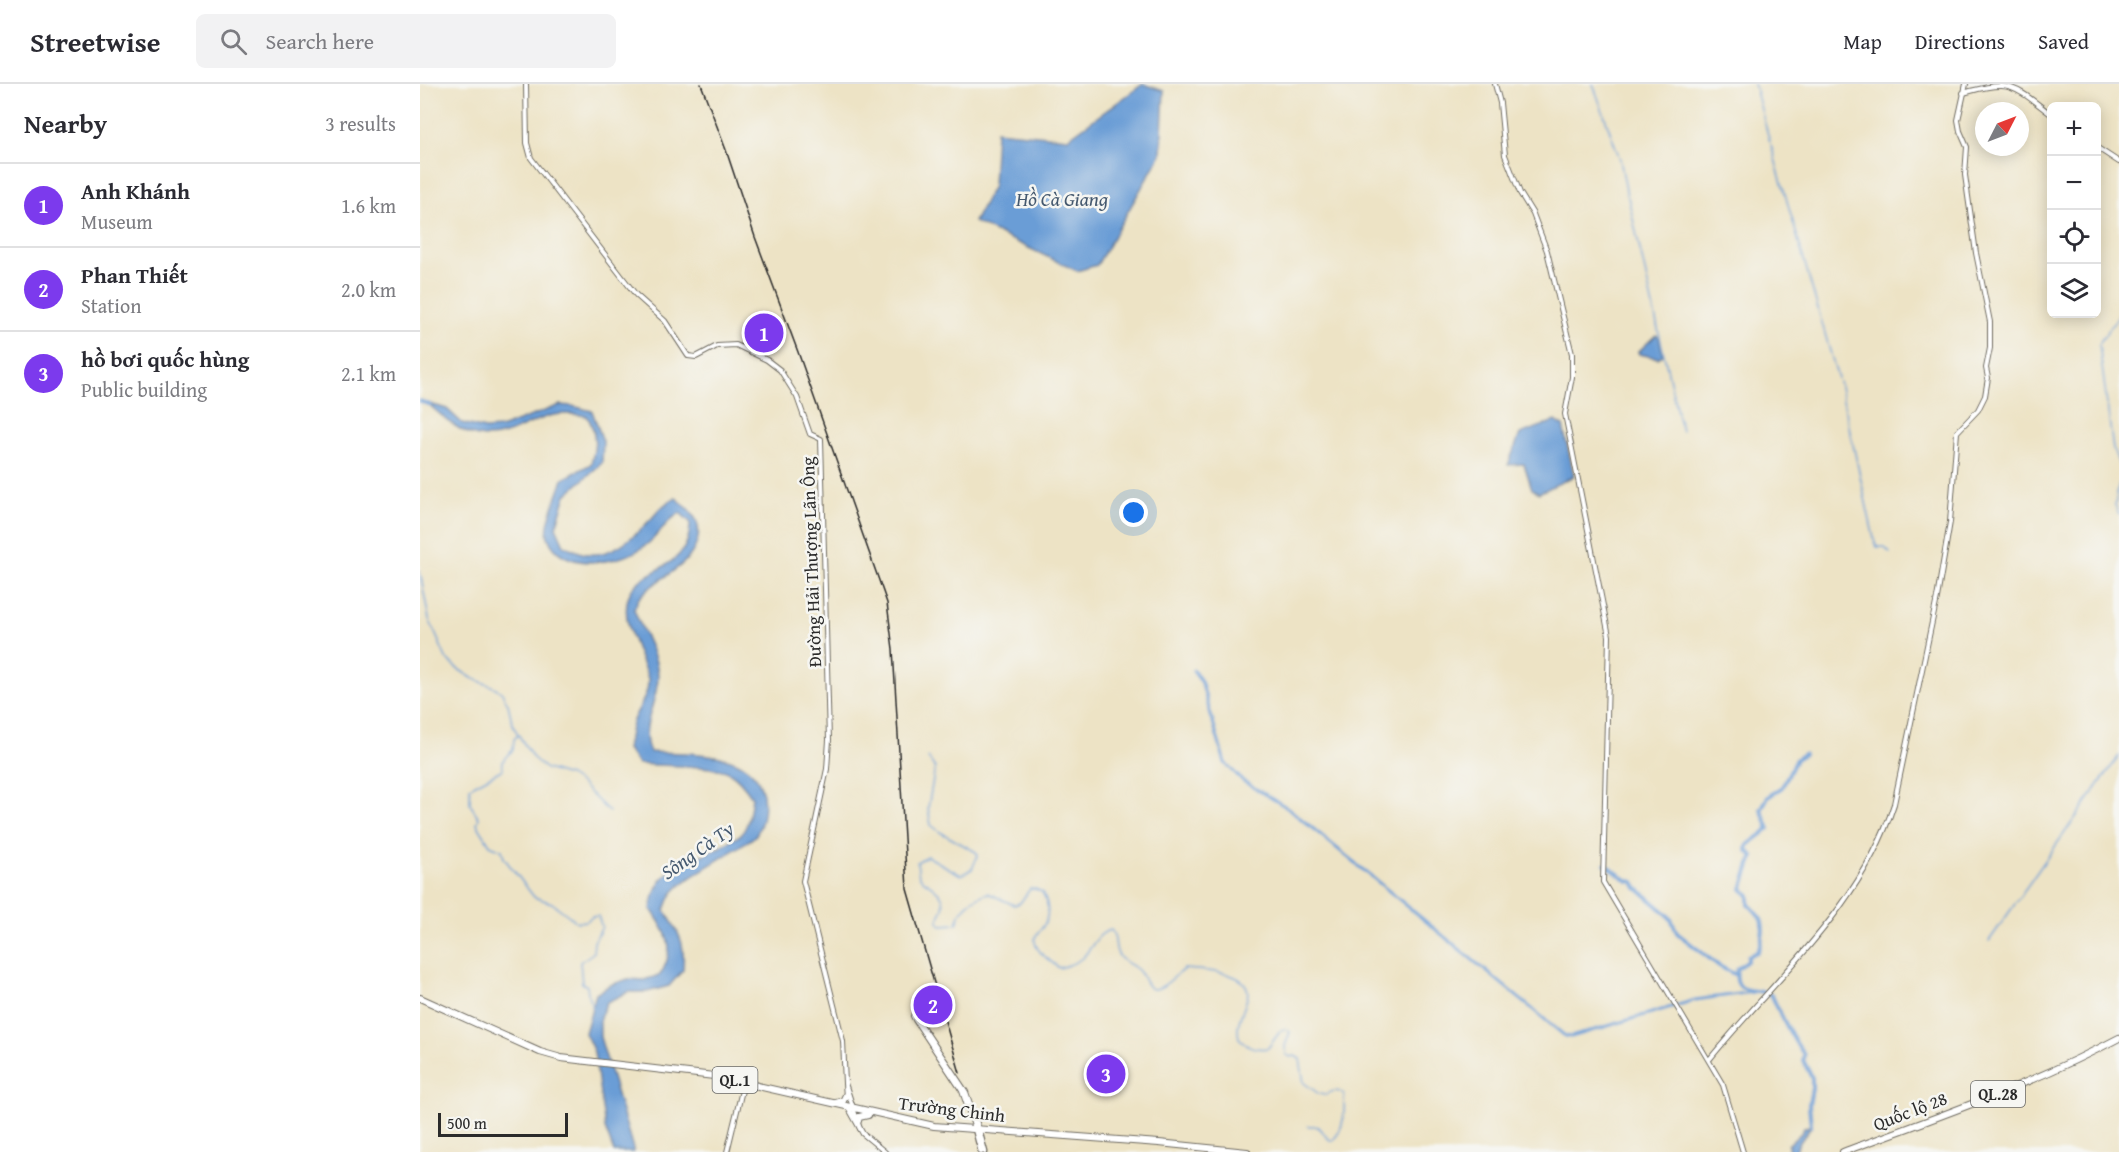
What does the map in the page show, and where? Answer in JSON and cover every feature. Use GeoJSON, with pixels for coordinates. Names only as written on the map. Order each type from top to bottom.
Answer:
{"type":"FeatureCollection","features":[{"type":"Feature","properties":{"kind":"highway","name":"Trường Chinh"},"geometry":{"type":"LineString","coordinates":[[420,999],[546,1054],[589,1063],[708,1075],[836,1103],[868,1115],[921,1127],[1160,1143],[1247,1152]]}},
{"type":"Feature","properties":{"kind":"highway","name":"Quốc lộ 28"},"geometry":{"type":"LineString","coordinates":[[1843,1152],[2044,1076],[2119,1038]]}},
{"type":"Feature","properties":{"kind":"highway","name":"Trường Chinh"},"geometry":{"type":"LineString","coordinates":[[744,1083],[923,1124],[977,1131],[1227,1152]]}},
{"type":"Feature","properties":{"kind":"highway"},"geometry":{"type":"LineString","coordinates":[[836,1103],[843,1100],[846,1095]]}},
{"type":"Feature","properties":{"kind":"highway"},"geometry":{"type":"LineString","coordinates":[[858,1121],[860,1117],[868,1115]]}},
{"type":"Feature","properties":{"kind":"main road"},"geometry":{"type":"LineString","coordinates":[[977,1131],[981,1152]]}},
{"type":"Feature","properties":{"kind":"main road"},"geometry":{"type":"LineString","coordinates":[[977,1131],[985,1152]]}},
{"type":"Feature","properties":{"kind":"street","name":"Đường Hải Thượng Lãn Ông"},"geometry":{"type":"LineString","coordinates":[[526,84],[527,143],[531,158],[636,295],[665,321],[688,357],[696,357],[717,346],[736,345],[780,370],[797,397],[810,434],[821,438],[829,744],[827,769],[803,882],[843,1039],[846,1095],[850,1109],[860,1130],[885,1152]]}},
{"type":"Feature","properties":{"kind":"street"},"geometry":{"type":"LineString","coordinates":[[1495,84],[1500,103],[1505,155],[1520,193],[1533,214],[1547,251],[1572,354],[1572,377],[1565,414],[1609,636],[1603,880],[1605,887],[1726,1090],[1743,1152]]}},
{"type":"Feature","properties":{"kind":"street"},"geometry":{"type":"LineString","coordinates":[[1709,1060],[1851,893],[1890,818],[1937,597],[1951,510],[1957,432],[1978,410],[1985,396],[1988,378],[1986,368],[1990,348],[1990,322],[1976,253],[1965,175],[1968,150],[1959,127],[1959,114],[1966,84]]}},
{"type":"Feature","properties":{"kind":"street"},"geometry":{"type":"LineString","coordinates":[[1963,93],[2006,86],[2016,90],[2047,112]]}},
{"type":"Feature","properties":{"kind":"street"},"geometry":{"type":"LineString","coordinates":[[2101,150],[2119,162]]}},
{"type":"Feature","properties":{"kind":"street"},"geometry":{"type":"LineString","coordinates":[[914,1014],[966,1092],[977,1131],[962,1091],[913,1017],[914,1014]]}},
{"type":"Feature","properties":{"kind":"street"},"geometry":{"type":"LineString","coordinates":[[727,1152],[744,1083]]}},
{"type":"Feature","properties":{"kind":"street","name":"Đường Hải Thượng Lãn Ông"},"geometry":{"type":"LineString","coordinates":[[845,1083],[850,1109],[858,1121],[860,1130]]}},
{"type":"Feature","properties":{"kind":"water","name":"Hồ Cà Giang"},"geometry":{"type":"Polygon","coordinates":[[[1143,84],[1164,91],[1161,154],[1097,265],[1077,271],[974,222],[993,186],[996,131],[1068,138],[1143,84]]]}},
{"type":"Feature","properties":{"kind":"water"},"geometry":{"type":"Polygon","coordinates":[[[1656,335],[1659,337],[1663,355],[1658,358],[1639,354],[1638,352],[1656,335]]]}},
{"type":"Feature","properties":{"kind":"water","name":"Sông Cà Ty"},"geometry":{"type":"Polygon","coordinates":[[[427,403],[447,409],[462,423],[485,429],[500,428],[560,405],[592,411],[603,441],[602,463],[566,495],[556,527],[564,545],[575,550],[592,554],[611,550],[629,540],[665,504],[676,498],[691,512],[697,522],[698,535],[693,551],[680,566],[647,590],[639,598],[634,609],[652,650],[658,675],[646,733],[647,743],[650,752],[713,756],[743,765],[754,774],[761,787],[763,812],[755,836],[694,875],[670,897],[665,910],[680,938],[683,970],[669,986],[647,992],[628,992],[607,1002],[600,1017],[600,1037],[634,1152],[614,1152],[605,1128],[594,1052],[585,1033],[596,994],[610,985],[628,979],[644,980],[660,975],[668,957],[668,941],[651,909],[661,881],[678,866],[714,850],[741,834],[748,820],[752,797],[736,778],[723,770],[638,764],[627,749],[633,722],[646,695],[648,684],[626,613],[629,595],[635,585],[674,559],[683,550],[688,538],[690,522],[680,513],[646,545],[623,557],[593,562],[565,557],[555,549],[547,531],[563,479],[591,464],[595,439],[587,416],[554,415],[498,436],[488,437],[464,431],[427,403]]]}},
{"type":"Feature","properties":{"kind":"water"},"geometry":{"type":"Polygon","coordinates":[[[1555,421],[1563,426],[1574,476],[1539,493],[1532,489],[1524,464],[1508,465],[1520,434],[1555,421]]]}},
{"type":"Feature","properties":{"kind":"water"},"geometry":{"type":"Polygon","coordinates":[[[1811,1126],[1796,1152],[1789,1152],[1788,1145],[1804,1127],[1811,1126]]]}},
{"type":"Feature","properties":{"kind":"waterway"},"geometry":{"type":"LineString","coordinates":[[1593,84],[1620,159],[1627,195]]}},
{"type":"Feature","properties":{"kind":"waterway"},"geometry":{"type":"LineString","coordinates":[[1754,84],[1770,142]]}},
{"type":"Feature","properties":{"kind":"waterway"},"geometry":{"type":"LineString","coordinates":[[1771,145],[1838,379]]}},
{"type":"Feature","properties":{"kind":"waterway"},"geometry":{"type":"LineString","coordinates":[[1628,197],[1677,412]]}},
{"type":"Feature","properties":{"kind":"waterway"},"geometry":{"type":"LineString","coordinates":[[2100,342],[2119,315]]}},
{"type":"Feature","properties":{"kind":"waterway"},"geometry":{"type":"LineString","coordinates":[[2099,344],[2113,449],[2119,464]]}},
{"type":"Feature","properties":{"kind":"waterway"},"geometry":{"type":"LineString","coordinates":[[1839,382],[1875,543],[1877,547],[1884,547],[1890,553]]}},
{"type":"Feature","properties":{"kind":"waterway","name":"Sông Cà Ty"},"geometry":{"type":"LineString","coordinates":[[420,401],[430,405]]}},
{"type":"Feature","properties":{"kind":"waterway"},"geometry":{"type":"LineString","coordinates":[[1677,414],[1682,431]]}},
{"type":"Feature","properties":{"kind":"waterway"},"geometry":{"type":"LineString","coordinates":[[2119,484],[2115,505],[2119,514]]}},
{"type":"Feature","properties":{"kind":"waterway"},"geometry":{"type":"LineString","coordinates":[[420,572],[429,619],[446,658],[472,678],[502,693],[508,704],[513,726],[533,758],[546,769],[569,776],[581,784],[609,812]]}},
{"type":"Feature","properties":{"kind":"waterway"},"geometry":{"type":"LineString","coordinates":[[1193,670],[1201,681],[1225,763],[1243,781],[1288,808],[1565,1036],[1571,1037],[1695,1000],[1753,992]]}},
{"type":"Feature","properties":{"kind":"waterway"},"geometry":{"type":"LineString","coordinates":[[518,735],[514,739],[513,750],[503,761],[503,769],[470,787],[470,804],[479,818],[477,824],[490,845],[502,850],[504,858],[534,897],[552,903],[577,922],[598,916],[602,927],[594,942],[593,953],[580,962],[582,983],[587,986],[593,1007]]}},
{"type":"Feature","properties":{"kind":"waterway"},"geometry":{"type":"LineString","coordinates":[[1804,754],[1796,759],[1782,787],[1768,797],[1761,809],[1769,829],[1748,845],[1747,850],[1753,856],[1742,889],[1749,895],[1749,904],[1761,920],[1762,934],[1757,952],[1748,956],[1748,960],[1737,969],[1737,979],[1743,988],[1772,996],[1793,1038],[1804,1054],[1803,1060],[1812,1078],[1809,1105],[1811,1126]]}},
{"type":"Feature","properties":{"kind":"waterway"},"geometry":{"type":"LineString","coordinates":[[2074,820],[2119,756]]}},
{"type":"Feature","properties":{"kind":"waterway"},"geometry":{"type":"LineString","coordinates":[[928,758],[935,768],[928,808],[931,825],[978,855],[972,869],[961,875],[927,856],[917,862],[919,877],[940,894],[944,903],[938,922],[941,925],[957,924],[964,908],[982,895],[988,893],[1014,905],[1020,903],[1030,889],[1035,889],[1042,892],[1048,910],[1045,924],[1036,936],[1035,944],[1044,956],[1059,968],[1080,960],[1102,934],[1111,930],[1119,956],[1138,970],[1147,985],[1153,989],[1162,987],[1184,969],[1235,977],[1243,982],[1247,989],[1247,998],[1238,1027],[1239,1038],[1252,1047],[1268,1048],[1281,1030],[1286,1029],[1290,1032],[1285,1046],[1286,1054],[1300,1059],[1304,1083],[1319,1094],[1326,1095],[1335,1091],[1344,1094],[1342,1125],[1332,1141],[1320,1128],[1308,1126]]}},
{"type":"Feature","properties":{"kind":"waterway"},"geometry":{"type":"LineString","coordinates":[[2016,902],[2073,821]]}},
{"type":"Feature","properties":{"kind":"waterway"},"geometry":{"type":"LineString","coordinates":[[1605,864],[1628,881],[1634,882],[1637,888],[1667,914],[1677,933],[1719,966],[1736,975]]}},
{"type":"Feature","properties":{"kind":"waterway"},"geometry":{"type":"LineString","coordinates":[[1989,941],[2015,904]]}},
{"type":"Feature","properties":{"kind":"railway"},"geometry":{"type":"LineString","coordinates":[[701,84],[887,603],[893,649],[907,889],[960,1073]]}},
{"type":"Feature","properties":{"kind":"place","name":"Anh Khánh"},"geometry":{"type":"Point","coordinates":[764,333]}},
{"type":"Feature","properties":{"kind":"place","name":"Phan Thiết"},"geometry":{"type":"Point","coordinates":[933,1005]}},
{"type":"Feature","properties":{"kind":"place","name":"hồ bơi quốc hùng"},"geometry":{"type":"Point","coordinates":[1106,1074]}}]}
